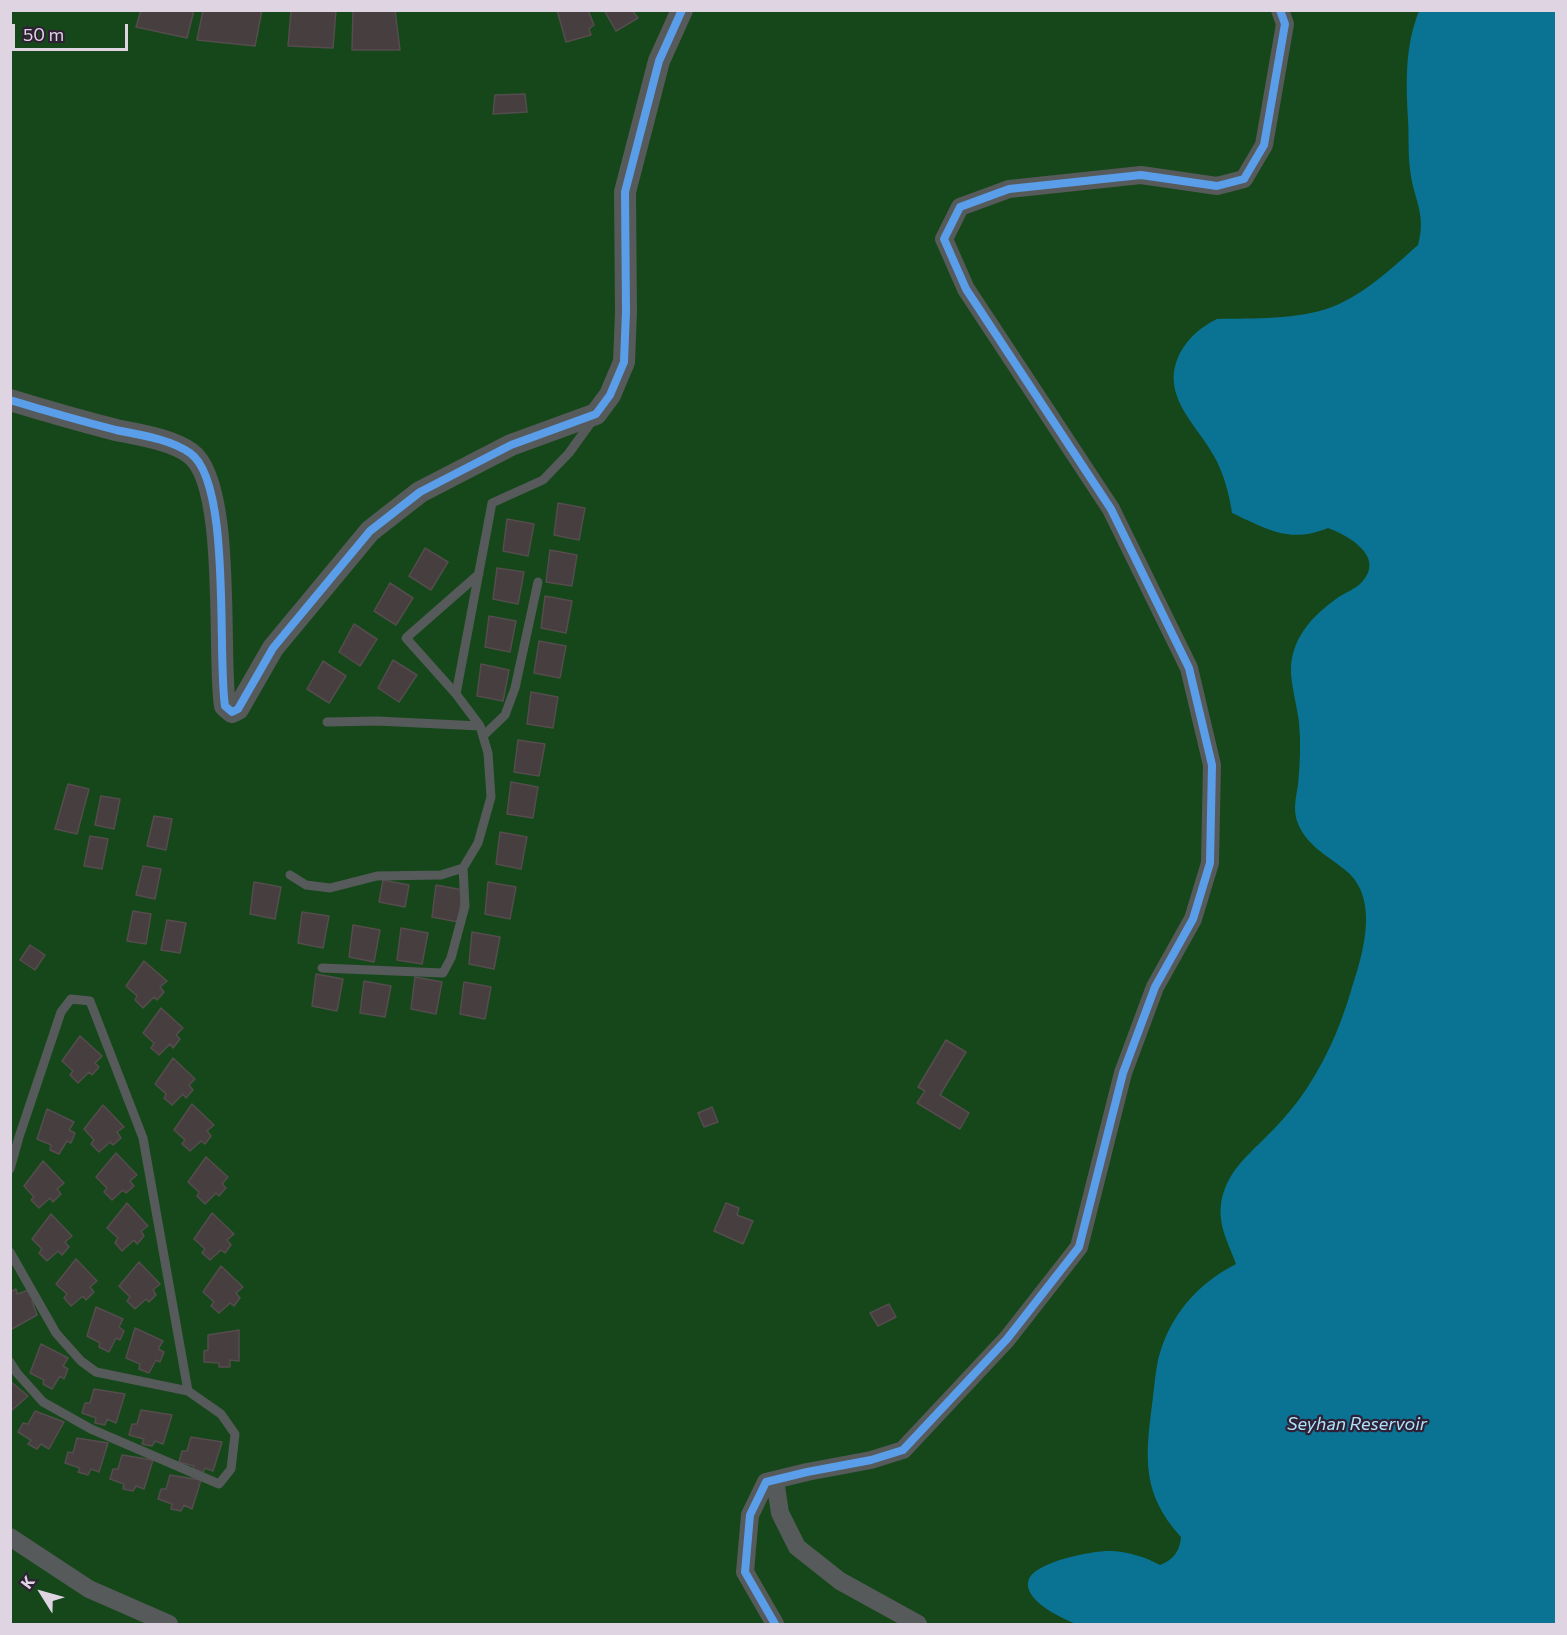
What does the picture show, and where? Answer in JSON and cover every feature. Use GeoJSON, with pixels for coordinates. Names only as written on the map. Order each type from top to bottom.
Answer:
{"type":"FeatureCollection","features":[{"type":"Feature","properties":{"kind":"street"},"geometry":{"type":"LineString","coordinates":[[10,400],[64,417],[165,442],[191,454],[208,478],[219,538],[224,699],[225,706],[232,712],[238,709],[273,648],[370,531],[430,486],[511,445],[596,414],[610,394],[624,362],[625,192],[659,61],[682,10]]}},
{"type":"Feature","properties":{"kind":"street"},"geometry":{"type":"LineString","coordinates":[[775,1624],[745,1572],[750,1515],[766,1482],[871,1460],[903,1450],[1007,1340],[1079,1247],[1123,1073],[1155,987],[1193,919],[1210,863],[1212,765],[1189,668],[1112,509],[966,290],[944,239],[960,207],[1009,189],[1141,175],[1218,186],[1244,179],[1264,145],[1285,24],[1280,10]]}},
{"type":"Feature","properties":{"kind":"street"},"geometry":{"type":"LineString","coordinates":[[775,1480],[780,1513],[797,1546],[840,1581],[918,1624]]}},
{"type":"Feature","properties":{"kind":"street"},"geometry":{"type":"LineString","coordinates":[[10,1537],[89,1589],[169,1624]]}},
{"type":"Feature","properties":{"kind":"lane"},"geometry":{"type":"LineString","coordinates":[[456,694],[492,503],[543,480],[569,453],[596,414]]}},
{"type":"Feature","properties":{"kind":"lane"},"geometry":{"type":"LineString","coordinates":[[322,968],[443,973],[451,958],[465,906],[463,868],[478,843],[491,797],[488,753],[480,726],[456,694],[406,638],[479,574]]}},
{"type":"Feature","properties":{"kind":"lane"},"geometry":{"type":"LineString","coordinates":[[483,736],[506,715],[515,688],[538,582]]}},
{"type":"Feature","properties":{"kind":"lane"},"geometry":{"type":"LineString","coordinates":[[327,722],[377,721],[480,726]]}},
{"type":"Feature","properties":{"kind":"lane"},"geometry":{"type":"LineString","coordinates":[[290,875],[306,885],[330,888],[377,876],[441,875],[463,868]]}},
{"type":"Feature","properties":{"kind":"lane"},"geometry":{"type":"LineString","coordinates":[[10,1169],[61,1012],[71,999],[90,1001],[143,1138],[188,1391]]}},
{"type":"Feature","properties":{"kind":"lane"},"geometry":{"type":"LineString","coordinates":[[10,1252],[56,1333],[81,1361],[96,1372],[188,1391],[220,1414],[235,1434],[231,1469],[219,1484],[91,1429],[43,1402],[10,1362]]}},
{"type":"Feature","properties":{"kind":"green space"},"geometry":{"type":"Polygon","coordinates":[[[11,11],[1556,11],[1556,1624],[11,1624],[11,11]]]}},
{"type":"Feature","properties":{"kind":"water","name":"Seyhan Reservoir"},"geometry":{"type":"Polygon","coordinates":[[[1419,11],[1556,11],[1556,1624],[1077,1624],[1062,1618],[1036,1600],[1028,1585],[1030,1577],[1036,1571],[1056,1561],[1104,1551],[1143,1557],[1160,1565],[1172,1558],[1179,1547],[1181,1537],[1159,1506],[1149,1475],[1148,1442],[1158,1360],[1169,1329],[1186,1303],[1209,1281],[1236,1264],[1225,1235],[1220,1212],[1227,1183],[1244,1159],[1298,1101],[1323,1062],[1346,1006],[1360,960],[1366,927],[1366,910],[1355,881],[1344,869],[1311,843],[1297,821],[1295,808],[1300,738],[1291,673],[1294,650],[1304,630],[1327,606],[1362,582],[1368,573],[1367,555],[1353,541],[1328,528],[1314,533],[1290,535],[1267,529],[1232,513],[1226,484],[1218,463],[1182,408],[1174,382],[1175,368],[1180,353],[1191,337],[1217,319],[1290,316],[1332,307],[1367,288],[1418,245],[1421,224],[1409,163],[1407,77],[1411,37],[1419,11]]]}},
{"type":"Feature","properties":{"kind":"building"},"geometry":{"type":"Polygon","coordinates":[[[141,10],[194,10],[187,38],[136,27],[141,10]]]}},
{"type":"Feature","properties":{"kind":"building"},"geometry":{"type":"Polygon","coordinates":[[[203,10],[262,10],[255,46],[197,40],[203,10]]]}},
{"type":"Feature","properties":{"kind":"building"},"geometry":{"type":"Polygon","coordinates":[[[336,10],[333,48],[288,46],[291,11],[336,10]]]}},
{"type":"Feature","properties":{"kind":"building"},"geometry":{"type":"Polygon","coordinates":[[[353,10],[395,10],[400,50],[352,50],[353,10]]]}},
{"type":"Feature","properties":{"kind":"building"},"geometry":{"type":"Polygon","coordinates":[[[557,10],[588,10],[594,25],[589,29],[591,35],[566,42],[557,10]]]}},
{"type":"Feature","properties":{"kind":"building"},"geometry":{"type":"Polygon","coordinates":[[[604,10],[636,10],[634,13],[638,18],[616,31],[604,10]]]}},
{"type":"Feature","properties":{"kind":"building"},"geometry":{"type":"Polygon","coordinates":[[[525,94],[527,112],[493,114],[495,95],[525,94]]]}},
{"type":"Feature","properties":{"kind":"building"},"geometry":{"type":"Polygon","coordinates":[[[558,503],[585,508],[579,540],[554,535],[558,503]]]}},
{"type":"Feature","properties":{"kind":"building"},"geometry":{"type":"Polygon","coordinates":[[[507,519],[534,524],[528,556],[503,551],[507,519]]]}},
{"type":"Feature","properties":{"kind":"building"},"geometry":{"type":"Polygon","coordinates":[[[425,548],[448,562],[431,590],[409,576],[425,548]]]}},
{"type":"Feature","properties":{"kind":"building"},"geometry":{"type":"Polygon","coordinates":[[[550,550],[577,555],[572,586],[546,582],[550,550]]]}},
{"type":"Feature","properties":{"kind":"building"},"geometry":{"type":"Polygon","coordinates":[[[497,568],[524,572],[518,604],[493,599],[497,568]]]}},
{"type":"Feature","properties":{"kind":"building"},"geometry":{"type":"Polygon","coordinates":[[[390,583],[413,598],[396,625],[374,611],[390,583]]]}},
{"type":"Feature","properties":{"kind":"building"},"geometry":{"type":"Polygon","coordinates":[[[545,596],[572,601],[566,633],[541,628],[545,596]]]}},
{"type":"Feature","properties":{"kind":"building"},"geometry":{"type":"Polygon","coordinates":[[[489,616],[516,621],[510,652],[485,647],[489,616]]]}},
{"type":"Feature","properties":{"kind":"building"},"geometry":{"type":"Polygon","coordinates":[[[354,624],[377,639],[360,666],[339,652],[354,624]]]}},
{"type":"Feature","properties":{"kind":"building"},"geometry":{"type":"Polygon","coordinates":[[[539,641],[566,646],[560,678],[534,673],[539,641]]]}},
{"type":"Feature","properties":{"kind":"building"},"geometry":{"type":"Polygon","coordinates":[[[393,660],[417,675],[399,702],[378,688],[393,660]]]}},
{"type":"Feature","properties":{"kind":"building"},"geometry":{"type":"Polygon","coordinates":[[[323,661],[346,676],[329,703],[307,689],[323,661]]]}},
{"type":"Feature","properties":{"kind":"building"},"geometry":{"type":"Polygon","coordinates":[[[481,664],[509,670],[503,701],[477,696],[481,664]]]}},
{"type":"Feature","properties":{"kind":"building"},"geometry":{"type":"Polygon","coordinates":[[[531,692],[558,697],[553,728],[527,724],[531,692]]]}},
{"type":"Feature","properties":{"kind":"building"},"geometry":{"type":"Polygon","coordinates":[[[518,740],[545,744],[539,776],[514,772],[518,740]]]}},
{"type":"Feature","properties":{"kind":"building"},"geometry":{"type":"Polygon","coordinates":[[[511,782],[538,787],[533,818],[507,814],[511,782]]]}},
{"type":"Feature","properties":{"kind":"building"},"geometry":{"type":"Polygon","coordinates":[[[68,784],[89,789],[77,834],[55,829],[68,784]]]}},
{"type":"Feature","properties":{"kind":"building"},"geometry":{"type":"Polygon","coordinates":[[[101,796],[120,799],[114,829],[95,825],[101,796]]]}},
{"type":"Feature","properties":{"kind":"building"},"geometry":{"type":"Polygon","coordinates":[[[154,816],[172,819],[166,850],[147,846],[154,816]]]}},
{"type":"Feature","properties":{"kind":"building"},"geometry":{"type":"Polygon","coordinates":[[[500,832],[527,837],[521,869],[496,864],[500,832]]]}},
{"type":"Feature","properties":{"kind":"building"},"geometry":{"type":"Polygon","coordinates":[[[90,836],[108,839],[102,869],[84,866],[90,836]]]}},
{"type":"Feature","properties":{"kind":"building"},"geometry":{"type":"Polygon","coordinates":[[[143,866],[161,869],[155,899],[136,895],[143,866]]]}},
{"type":"Feature","properties":{"kind":"building"},"geometry":{"type":"Polygon","coordinates":[[[383,880],[409,885],[405,907],[379,902],[383,880]]]}},
{"type":"Feature","properties":{"kind":"building"},"geometry":{"type":"Polygon","coordinates":[[[254,882],[281,887],[275,919],[250,914],[254,882]]]}},
{"type":"Feature","properties":{"kind":"building"},"geometry":{"type":"Polygon","coordinates":[[[488,882],[516,887],[510,919],[485,914],[488,882]]]}},
{"type":"Feature","properties":{"kind":"building"},"geometry":{"type":"Polygon","coordinates":[[[436,885],[463,890],[458,922],[432,917],[436,885]]]}},
{"type":"Feature","properties":{"kind":"building"},"geometry":{"type":"Polygon","coordinates":[[[133,911],[151,914],[146,944],[127,941],[133,911]]]}},
{"type":"Feature","properties":{"kind":"building"},"geometry":{"type":"Polygon","coordinates":[[[302,912],[329,916],[323,948],[298,943],[302,912]]]}},
{"type":"Feature","properties":{"kind":"building"},"geometry":{"type":"Polygon","coordinates":[[[167,920],[186,923],[180,953],[161,950],[167,920]]]}},
{"type":"Feature","properties":{"kind":"building"},"geometry":{"type":"Polygon","coordinates":[[[353,925],[380,930],[374,962],[349,957],[353,925]]]}},
{"type":"Feature","properties":{"kind":"building"},"geometry":{"type":"Polygon","coordinates":[[[401,928],[428,933],[422,964],[397,960],[401,928]]]}},
{"type":"Feature","properties":{"kind":"building"},"geometry":{"type":"Polygon","coordinates":[[[472,932],[500,937],[494,969],[469,964],[472,932]]]}},
{"type":"Feature","properties":{"kind":"building"},"geometry":{"type":"Polygon","coordinates":[[[30,945],[45,955],[35,970],[20,960],[30,945]]]}},
{"type":"Feature","properties":{"kind":"building"},"geometry":{"type":"Polygon","coordinates":[[[144,961],[167,981],[160,987],[164,992],[157,1000],[154,997],[143,1008],[135,1000],[137,996],[126,986],[144,961]]]}},
{"type":"Feature","properties":{"kind":"building"},"geometry":{"type":"Polygon","coordinates":[[[316,974],[343,979],[337,1011],[312,1006],[316,974]]]}},
{"type":"Feature","properties":{"kind":"building"},"geometry":{"type":"Polygon","coordinates":[[[415,977],[442,982],[436,1014],[411,1009],[415,977]]]}},
{"type":"Feature","properties":{"kind":"building"},"geometry":{"type":"Polygon","coordinates":[[[364,981],[391,986],[385,1017],[360,1013],[364,981]]]}},
{"type":"Feature","properties":{"kind":"building"},"geometry":{"type":"Polygon","coordinates":[[[464,982],[491,987],[485,1019],[460,1014],[464,982]]]}},
{"type":"Feature","properties":{"kind":"building"},"geometry":{"type":"Polygon","coordinates":[[[161,1008],[183,1028],[176,1035],[180,1039],[173,1048],[170,1044],[159,1055],[151,1048],[154,1043],[143,1033],[161,1008]]]}},
{"type":"Feature","properties":{"kind":"building"},"geometry":{"type":"Polygon","coordinates":[[[80,1036],[102,1056],[95,1063],[99,1067],[92,1075],[89,1072],[78,1083],[70,1075],[73,1071],[62,1061],[80,1036]]]}},
{"type":"Feature","properties":{"kind":"building"},"geometry":{"type":"Polygon","coordinates":[[[946,1040],[966,1052],[940,1095],[969,1113],[960,1129],[917,1103],[925,1091],[918,1087],[946,1040]]]}},
{"type":"Feature","properties":{"kind":"building"},"geometry":{"type":"Polygon","coordinates":[[[173,1058],[195,1079],[189,1085],[193,1090],[186,1098],[183,1094],[172,1105],[164,1098],[166,1094],[155,1084],[173,1058]]]}},
{"type":"Feature","properties":{"kind":"building"},"geometry":{"type":"Polygon","coordinates":[[[192,1104],[214,1125],[207,1131],[211,1136],[205,1144],[201,1141],[190,1151],[182,1144],[185,1140],[174,1130],[192,1104]]]}},
{"type":"Feature","properties":{"kind":"building"},"geometry":{"type":"Polygon","coordinates":[[[103,1105],[124,1127],[117,1132],[121,1138],[113,1145],[110,1142],[99,1152],[91,1144],[94,1140],[84,1129],[103,1105]]]}},
{"type":"Feature","properties":{"kind":"building"},"geometry":{"type":"Polygon","coordinates":[[[712,1107],[718,1122],[704,1127],[698,1113],[712,1107]]]}},
{"type":"Feature","properties":{"kind":"building"},"geometry":{"type":"Polygon","coordinates":[[[47,1109],[74,1122],[69,1130],[75,1133],[71,1143],[67,1141],[59,1154],[50,1150],[51,1145],[37,1139],[47,1109]]]}},
{"type":"Feature","properties":{"kind":"building"},"geometry":{"type":"Polygon","coordinates":[[[116,1153],[137,1175],[130,1181],[134,1186],[126,1193],[123,1190],[112,1200],[104,1192],[107,1188],[96,1177],[116,1153]]]}},
{"type":"Feature","properties":{"kind":"building"},"geometry":{"type":"Polygon","coordinates":[[[206,1157],[228,1177],[222,1184],[226,1188],[219,1196],[216,1193],[205,1204],[197,1196],[199,1192],[188,1182],[206,1157]]]}},
{"type":"Feature","properties":{"kind":"building"},"geometry":{"type":"Polygon","coordinates":[[[43,1161],[64,1183],[57,1189],[61,1194],[53,1202],[50,1198],[39,1208],[31,1200],[34,1197],[24,1186],[43,1161]]]}},
{"type":"Feature","properties":{"kind":"building"},"geometry":{"type":"Polygon","coordinates":[[[127,1203],[148,1226],[141,1231],[144,1236],[137,1244],[134,1240],[122,1251],[115,1243],[118,1238],[107,1228],[127,1203]]]}},
{"type":"Feature","properties":{"kind":"building"},"geometry":{"type":"Polygon","coordinates":[[[726,1203],[739,1208],[737,1215],[753,1221],[743,1244],[714,1231],[726,1203]]]}},
{"type":"Feature","properties":{"kind":"building"},"geometry":{"type":"Polygon","coordinates":[[[212,1213],[234,1234],[227,1240],[231,1245],[225,1253],[221,1250],[210,1260],[202,1253],[205,1249],[194,1239],[212,1213]]]}},
{"type":"Feature","properties":{"kind":"building"},"geometry":{"type":"Polygon","coordinates":[[[51,1214],[72,1236],[65,1242],[69,1247],[62,1255],[58,1251],[47,1261],[39,1253],[42,1249],[32,1239],[51,1214]]]}},
{"type":"Feature","properties":{"kind":"building"},"geometry":{"type":"Polygon","coordinates":[[[76,1259],[97,1281],[90,1287],[94,1292],[86,1300],[83,1296],[71,1306],[64,1298],[67,1294],[56,1284],[76,1259]]]}},
{"type":"Feature","properties":{"kind":"building"},"geometry":{"type":"Polygon","coordinates":[[[139,1262],[160,1284],[153,1290],[156,1295],[149,1302],[146,1299],[135,1309],[127,1301],[130,1297],[119,1286],[139,1262]]]}},
{"type":"Feature","properties":{"kind":"building"},"geometry":{"type":"Polygon","coordinates":[[[221,1266],[243,1287],[236,1293],[240,1298],[234,1306],[230,1303],[219,1313],[211,1306],[214,1302],[203,1292],[221,1266]]]}},
{"type":"Feature","properties":{"kind":"building"},"geometry":{"type":"Polygon","coordinates":[[[16,1289],[17,1294],[32,1289],[36,1299],[32,1301],[37,1315],[10,1330],[10,1292],[16,1289]]]}},
{"type":"Feature","properties":{"kind":"building"},"geometry":{"type":"Polygon","coordinates":[[[889,1304],[896,1317],[878,1326],[870,1313],[889,1304]]]}},
{"type":"Feature","properties":{"kind":"building"},"geometry":{"type":"Polygon","coordinates":[[[96,1307],[123,1319],[119,1327],[124,1331],[120,1340],[116,1338],[109,1352],[99,1347],[100,1343],[87,1336],[96,1307]]]}},
{"type":"Feature","properties":{"kind":"building"},"geometry":{"type":"Polygon","coordinates":[[[135,1328],[163,1341],[158,1349],[164,1352],[160,1362],[156,1360],[149,1373],[139,1369],[140,1364],[126,1358],[135,1328]]]}},
{"type":"Feature","properties":{"kind":"building"},"geometry":{"type":"Polygon","coordinates":[[[239,1330],[239,1361],[230,1360],[230,1367],[219,1367],[219,1363],[204,1362],[204,1351],[208,1350],[208,1335],[239,1330]]]}},
{"type":"Feature","properties":{"kind":"building"},"geometry":{"type":"Polygon","coordinates":[[[41,1344],[68,1358],[63,1366],[68,1369],[64,1379],[60,1376],[52,1389],[43,1384],[44,1380],[30,1373],[41,1344]]]}},
{"type":"Feature","properties":{"kind":"building"},"geometry":{"type":"Polygon","coordinates":[[[10,1381],[28,1396],[10,1412],[10,1381]]]}},
{"type":"Feature","properties":{"kind":"building"},"geometry":{"type":"Polygon","coordinates":[[[94,1389],[125,1394],[116,1423],[107,1419],[105,1425],[95,1423],[96,1418],[82,1413],[85,1403],[90,1403],[94,1389]]]}},
{"type":"Feature","properties":{"kind":"building"},"geometry":{"type":"Polygon","coordinates":[[[141,1410],[172,1415],[163,1444],[155,1441],[152,1446],[142,1444],[144,1439],[129,1435],[132,1424],[137,1424],[141,1410]]]}},
{"type":"Feature","properties":{"kind":"building"},"geometry":{"type":"Polygon","coordinates":[[[35,1411],[64,1422],[49,1449],[41,1444],[37,1449],[28,1444],[31,1440],[18,1432],[23,1423],[28,1424],[35,1411]]]}},
{"type":"Feature","properties":{"kind":"building"},"geometry":{"type":"Polygon","coordinates":[[[191,1437],[222,1442],[213,1471],[205,1468],[202,1474],[192,1471],[194,1466],[179,1462],[182,1451],[187,1451],[191,1437]]]}},
{"type":"Feature","properties":{"kind":"building"},"geometry":{"type":"Polygon","coordinates":[[[77,1438],[108,1443],[99,1472],[91,1469],[88,1475],[78,1472],[80,1468],[65,1463],[68,1452],[73,1453],[77,1438]]]}},
{"type":"Feature","properties":{"kind":"building"},"geometry":{"type":"Polygon","coordinates":[[[122,1455],[153,1460],[144,1489],[136,1486],[133,1491],[123,1489],[124,1484],[110,1479],[113,1469],[118,1469],[122,1455]]]}},
{"type":"Feature","properties":{"kind":"building"},"geometry":{"type":"Polygon","coordinates":[[[170,1475],[201,1480],[192,1509],[184,1505],[181,1511],[171,1509],[172,1504],[158,1499],[161,1489],[166,1489],[170,1475]]]}},
{"type":"Feature","properties":{"kind":"cycle path"},"geometry":{"type":"LineString","coordinates":[[10,400],[173,444],[190,453],[203,470],[212,498],[217,532],[225,706],[232,712],[238,709],[273,648],[370,531],[420,492],[511,445],[596,414],[610,395],[624,362],[625,192],[659,61],[682,10]]}},
{"type":"Feature","properties":{"kind":"cycle path"},"geometry":{"type":"LineString","coordinates":[[775,1624],[745,1572],[750,1515],[766,1482],[871,1460],[903,1450],[1007,1339],[1079,1247],[1123,1073],[1155,987],[1193,919],[1210,863],[1212,765],[1189,668],[1111,509],[966,289],[944,239],[960,207],[1009,189],[1141,175],[1217,186],[1244,179],[1264,145],[1285,24],[1280,10]]}}]}
